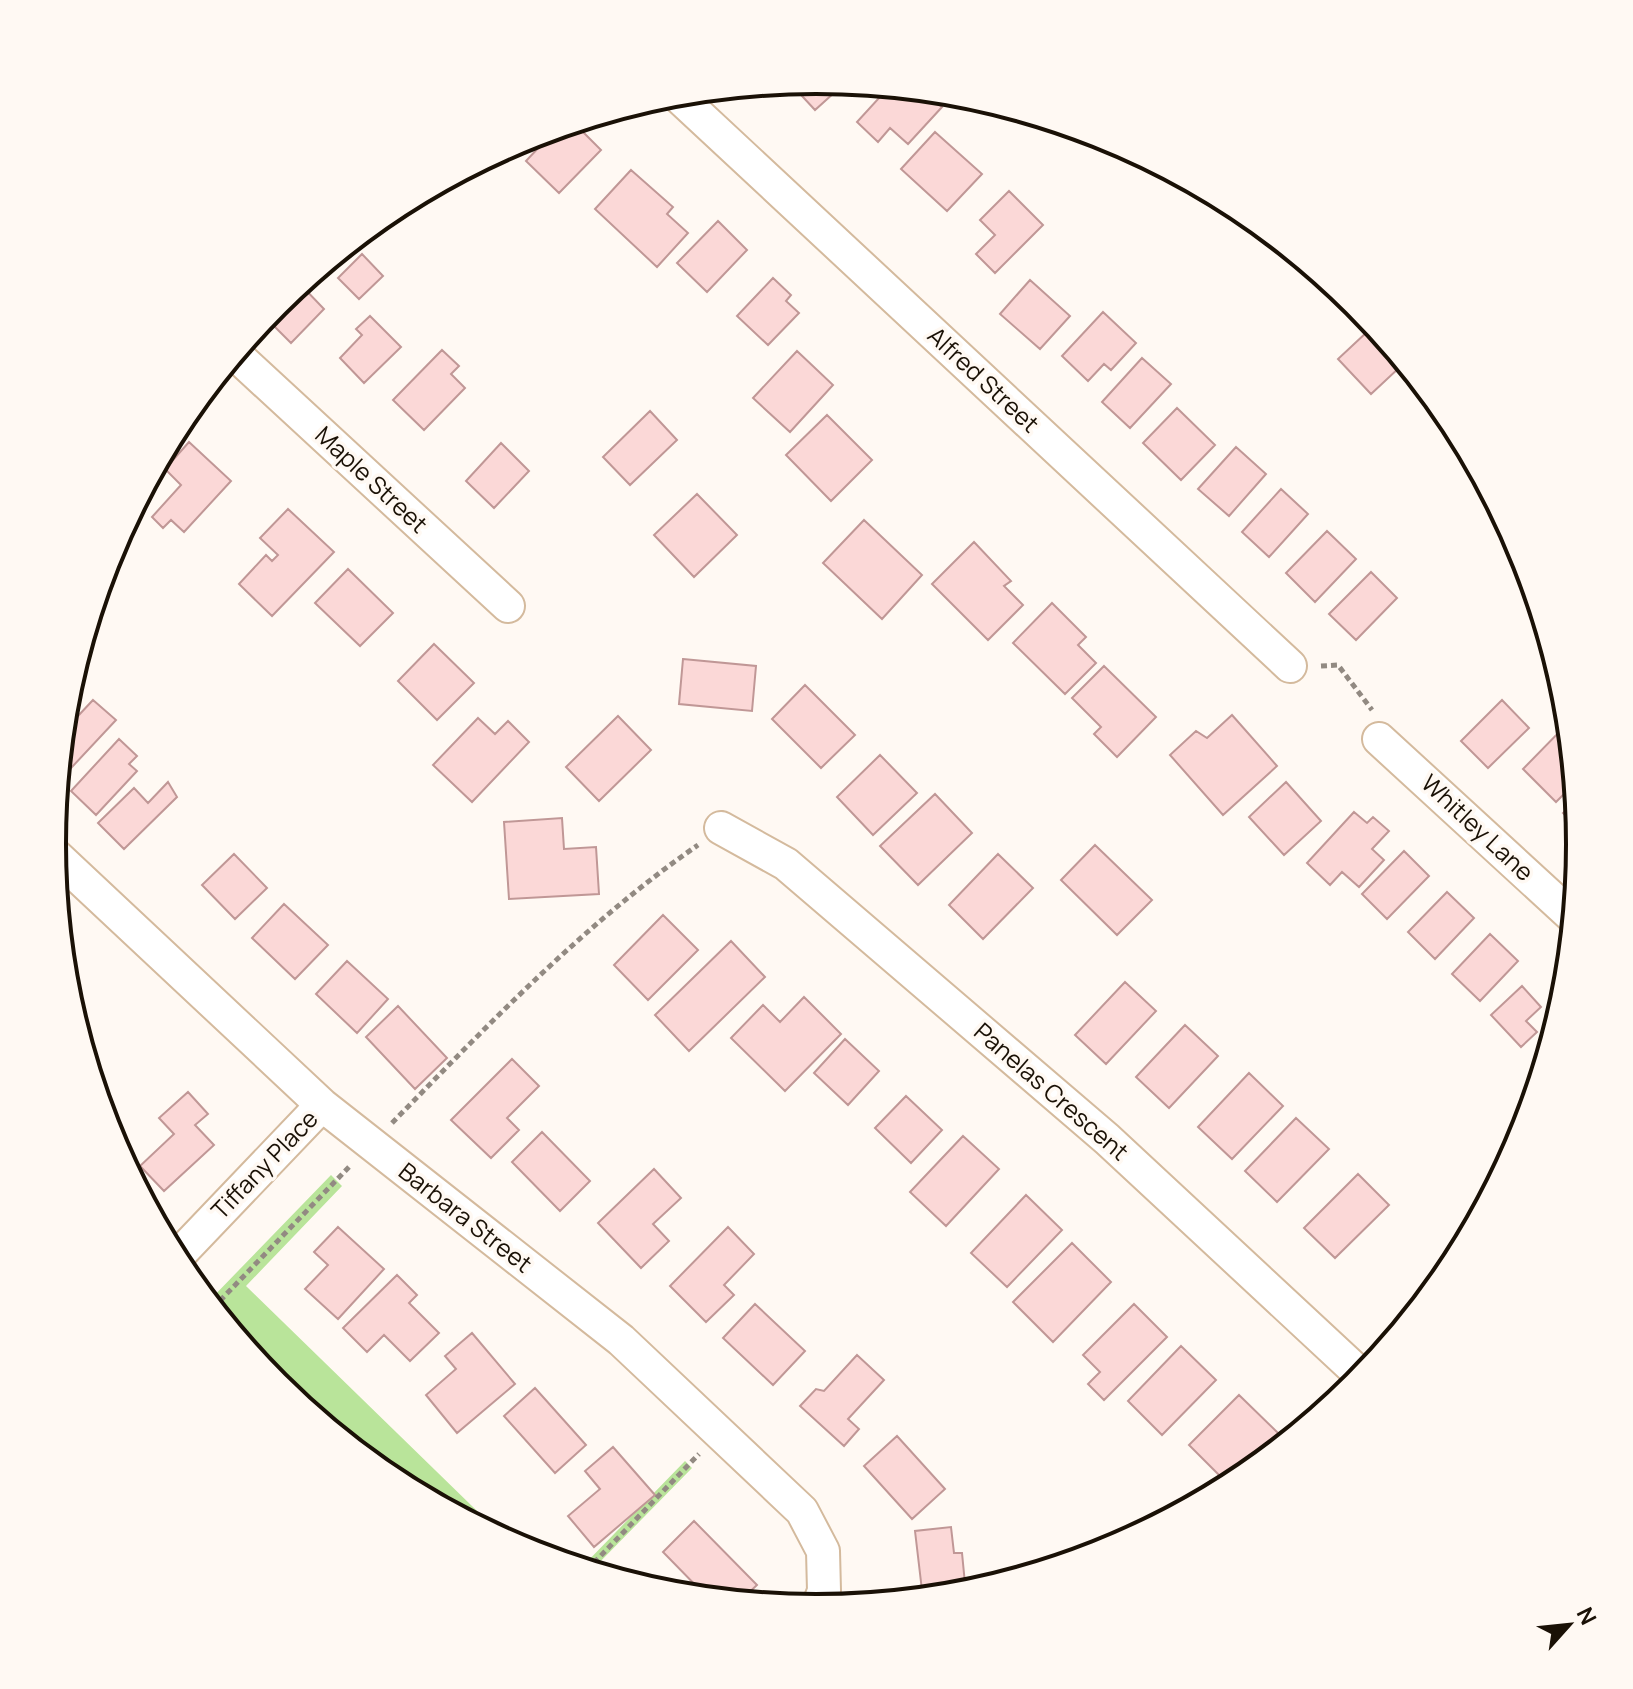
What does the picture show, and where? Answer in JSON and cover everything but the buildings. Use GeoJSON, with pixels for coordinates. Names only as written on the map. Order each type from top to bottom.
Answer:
{"type":"FeatureCollection","features":[{"type":"Feature","properties":{"kind":"street","name":"Alfred Street"},"geometry":{"type":"LineString","coordinates":[[688,105],[1290,666]]}},
{"type":"Feature","properties":{"kind":"street","name":"Maple Street"},"geometry":{"type":"LineString","coordinates":[[243,361],[508,606]]}},
{"type":"Feature","properties":{"kind":"street","name":"Whitley Lane"},"geometry":{"type":"LineString","coordinates":[[1379,739],[1564,909]]}},
{"type":"Feature","properties":{"kind":"street","name":"Panelas Crescent"},"geometry":{"type":"LineString","coordinates":[[721,828],[798,874],[1107,1139],[1353,1368]]}},
{"type":"Feature","properties":{"kind":"street","name":"Barbara Street"},"geometry":{"type":"LineString","coordinates":[[67,866],[322,1105],[621,1340],[802,1511],[823,1551],[823,1595]]}},
{"type":"Feature","properties":{"kind":"street","name":"Tiffany Place"},"geometry":{"type":"LineString","coordinates":[[185,1249],[322,1105]]}},
{"type":"Feature","properties":{"kind":"path"},"geometry":{"type":"LineString","coordinates":[[1290,666],[1338,665],[1370,704],[1379,739]]}},
{"type":"Feature","properties":{"kind":"path"},"geometry":{"type":"LineString","coordinates":[[220,1300],[540,972],[661,871],[721,828]]}},
{"type":"Feature","properties":{"kind":"path"},"geometry":{"type":"LineString","coordinates":[[596,1561],[719,1433]]}},
{"type":"Feature","properties":{"kind":"green space"},"geometry":{"type":"Polygon","coordinates":[[[331,1175],[342,1186],[246,1286],[483,1517],[400,1469],[322,1409],[252,1339],[216,1294],[331,1175]]]}},
{"type":"Feature","properties":{"kind":"green space"},"geometry":{"type":"Polygon","coordinates":[[[685,1461],[692,1468],[600,1562],[589,1559],[685,1461]]]}}]}
